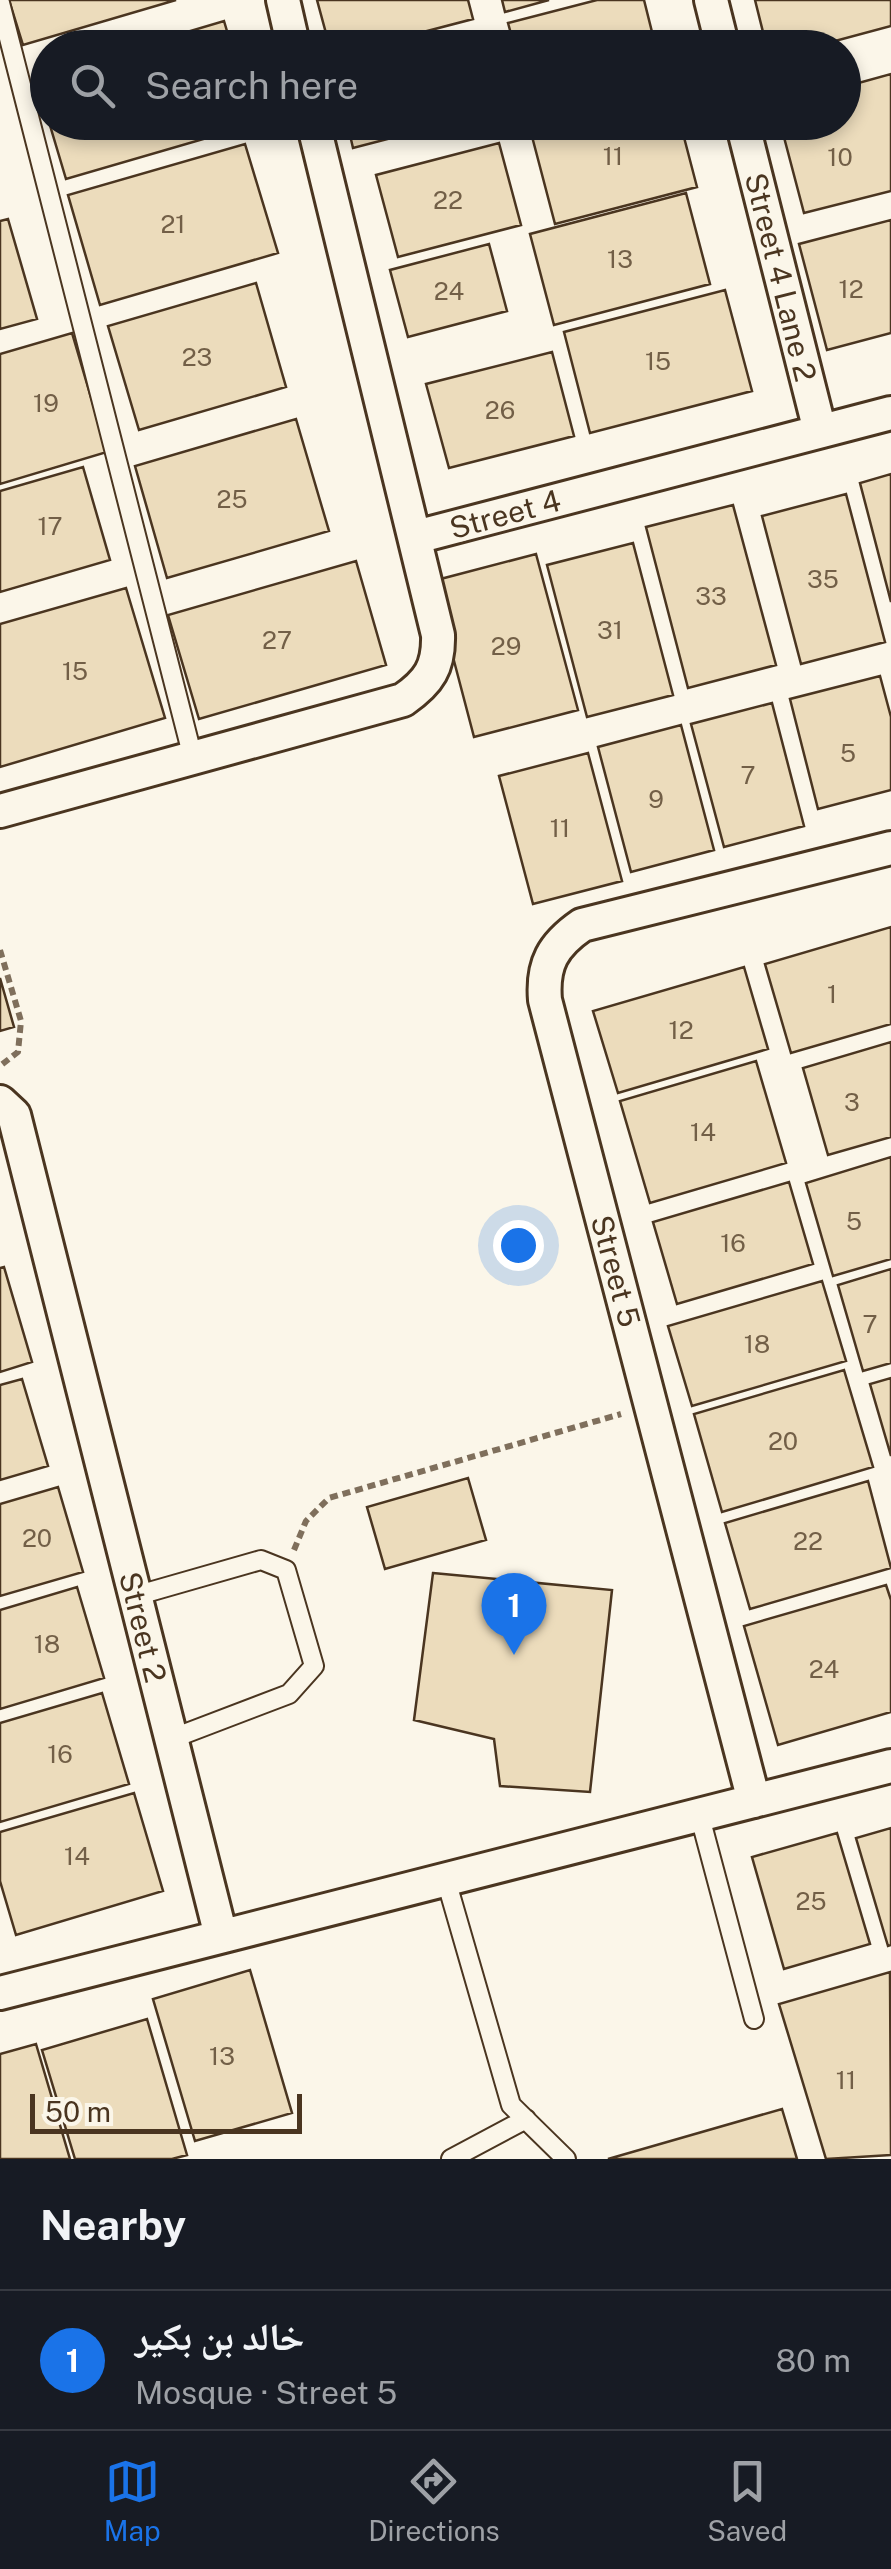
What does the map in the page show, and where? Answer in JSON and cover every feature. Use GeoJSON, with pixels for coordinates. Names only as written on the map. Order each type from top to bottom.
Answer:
{"type":"FeatureCollection","features":[{"type":"Feature","properties":{"kind":"street"},"geometry":{"type":"LineString","coordinates":[[282,0],[290,30]]}},
{"type":"Feature","properties":{"kind":"street"},"geometry":{"type":"LineString","coordinates":[[710,0],[718,30]]}},
{"type":"Feature","properties":{"kind":"street","name":"Street 4"},"geometry":{"type":"LineString","coordinates":[[317,140],[416,537],[891,413]]}},
{"type":"Feature","properties":{"kind":"street","name":"Street 4 Lane 2"},"geometry":{"type":"LineString","coordinates":[[747,140],[820,431]]}},
{"type":"Feature","properties":{"kind":"street"},"geometry":{"type":"LineString","coordinates":[[0,810],[403,700],[420,688],[438,659],[416,537]]}},
{"type":"Feature","properties":{"kind":"street","name":"Street 5"},"geometry":{"type":"LineString","coordinates":[[754,1801],[545,1000],[543,976],[561,940],[582,925],[891,848]]}},
{"type":"Feature","properties":{"kind":"street","name":"Street 2"},"geometry":{"type":"LineString","coordinates":[[0,1102],[14,1115],[221,1936]]}},
{"type":"Feature","properties":{"kind":"street"},"geometry":{"type":"LineString","coordinates":[[0,1994],[700,1818],[891,1766]]}},
{"type":"Feature","properties":{"kind":"lane"},"geometry":{"type":"LineString","coordinates":[[0,2],[30,120]]}},
{"type":"Feature","properties":{"kind":"lane"},"geometry":{"type":"LineString","coordinates":[[35,140],[193,758]]}},
{"type":"Feature","properties":{"kind":"lane"},"geometry":{"type":"LineString","coordinates":[[135,1596],[262,1560],[286,1570],[314,1666],[289,1694],[172,1739]]}},
{"type":"Feature","properties":{"kind":"lane"},"geometry":{"type":"LineString","coordinates":[[700,1818],[754,2019]]}},
{"type":"Feature","properties":{"kind":"lane"},"geometry":{"type":"LineString","coordinates":[[446,1880],[511,2105],[566,2159]]}},
{"type":"Feature","properties":{"kind":"lane"},"geometry":{"type":"LineString","coordinates":[[451,2159],[526,2119]]}},
{"type":"Feature","properties":{"kind":"path"},"geometry":{"type":"LineString","coordinates":[[0,950],[20,1021],[18,1052],[0,1066]]}},
{"type":"Feature","properties":{"kind":"path"},"geometry":{"type":"LineString","coordinates":[[286,1570],[306,1521],[329,1498],[651,1405]]}},
{"type":"Feature","properties":{"kind":"building"},"geometry":{"type":"Polygon","coordinates":[[[9,0],[176,0],[74,30],[30,30],[30,43],[23,45],[9,0]]]}},
{"type":"Feature","properties":{"kind":"building"},"geometry":{"type":"Polygon","coordinates":[[[317,0],[468,0],[473,19],[431,30],[325,30],[317,0]]]}},
{"type":"Feature","properties":{"kind":"building"},"geometry":{"type":"Polygon","coordinates":[[[502,0],[549,0],[505,12],[502,0]]]}},
{"type":"Feature","properties":{"kind":"building"},"geometry":{"type":"Polygon","coordinates":[[[597,0],[644,0],[652,30],[510,30],[508,23],[597,0]]]}},
{"type":"Feature","properties":{"kind":"building"},"geometry":{"type":"Polygon","coordinates":[[[755,0],[891,0],[891,26],[861,34],[861,30],[762,30],[755,0]]]}},
{"type":"Feature","properties":{"kind":"building"},"geometry":{"type":"Polygon","coordinates":[[[224,21],[227,30],[194,30],[224,21]]]}},
{"type":"Feature","properties":{"kind":"building"},"geometry":{"type":"Polygon","coordinates":[[[891,74],[891,191],[804,213],[785,140],[861,140],[861,82],[891,74]]]}},
{"type":"Feature","properties":{"kind":"building"},"geometry":{"type":"Polygon","coordinates":[[[54,140],[200,140],[66,179],[54,140]]]}},
{"type":"Feature","properties":{"kind":"building"},"geometry":{"type":"Polygon","coordinates":[[[351,140],[384,140],[353,148],[351,140]]]}},
{"type":"Feature","properties":{"kind":"building"},"geometry":{"type":"Polygon","coordinates":[[[533,140],[685,140],[697,187],[555,224],[533,140]]]}},
{"type":"Feature","properties":{"kind":"building"},"geometry":{"type":"Polygon","coordinates":[[[499,143],[521,225],[398,257],[376,175],[499,143]]]}},
{"type":"Feature","properties":{"kind":"building"},"geometry":{"type":"Polygon","coordinates":[[[245,144],[278,253],[100,305],[68,195],[245,144]]]}},
{"type":"Feature","properties":{"kind":"building"},"geometry":{"type":"Polygon","coordinates":[[[686,193],[710,284],[554,325],[530,234],[686,193]]]}},
{"type":"Feature","properties":{"kind":"building"},"geometry":{"type":"Polygon","coordinates":[[[8,219],[37,319],[0,329],[0,221],[8,219]]]}},
{"type":"Feature","properties":{"kind":"building"},"geometry":{"type":"Polygon","coordinates":[[[891,220],[891,333],[827,350],[799,244],[891,220]]]}},
{"type":"Feature","properties":{"kind":"building"},"geometry":{"type":"Polygon","coordinates":[[[489,244],[507,311],[408,337],[390,270],[489,244]]]}},
{"type":"Feature","properties":{"kind":"building"},"geometry":{"type":"Polygon","coordinates":[[[256,283],[286,387],[139,430],[108,326],[256,283]]]}},
{"type":"Feature","properties":{"kind":"building"},"geometry":{"type":"Polygon","coordinates":[[[725,290],[752,391],[590,433],[564,332],[725,290]]]}},
{"type":"Feature","properties":{"kind":"building"},"geometry":{"type":"Polygon","coordinates":[[[72,333],[107,452],[0,484],[0,354],[72,333]]]}},
{"type":"Feature","properties":{"kind":"building"},"geometry":{"type":"Polygon","coordinates":[[[552,352],[574,436],[449,468],[426,384],[552,352]]]}},
{"type":"Feature","properties":{"kind":"building"},"geometry":{"type":"Polygon","coordinates":[[[296,419],[329,531],[167,578],[135,466],[296,419]]]}},
{"type":"Feature","properties":{"kind":"building"},"geometry":{"type":"Polygon","coordinates":[[[83,467],[110,560],[0,592],[0,491],[83,467]]]}},
{"type":"Feature","properties":{"kind":"building"},"geometry":{"type":"Polygon","coordinates":[[[891,474],[891,602],[860,483],[891,474]]]}},
{"type":"Feature","properties":{"kind":"building"},"geometry":{"type":"Polygon","coordinates":[[[846,494],[885,642],[801,664],[762,516],[846,494]]]}},
{"type":"Feature","properties":{"kind":"building"},"geometry":{"type":"Polygon","coordinates":[[[733,505],[776,665],[688,688],[646,527],[733,505]]]}},
{"type":"Feature","properties":{"kind":"building"},"geometry":{"type":"Polygon","coordinates":[[[633,543],[673,695],[587,717],[547,565],[633,543]]]}},
{"type":"Feature","properties":{"kind":"building"},"geometry":{"type":"Polygon","coordinates":[[[536,554],[578,710],[474,737],[433,581],[536,554]]]}},
{"type":"Feature","properties":{"kind":"building"},"geometry":{"type":"Polygon","coordinates":[[[356,561],[386,665],[199,719],[168,615],[356,561]]]}},
{"type":"Feature","properties":{"kind":"building"},"geometry":{"type":"Polygon","coordinates":[[[126,588],[165,718],[0,767],[0,624],[126,588]]]}},
{"type":"Feature","properties":{"kind":"building"},"geometry":{"type":"Polygon","coordinates":[[[880,676],[891,717],[891,790],[818,809],[790,699],[880,676]]]}},
{"type":"Feature","properties":{"kind":"building"},"geometry":{"type":"Polygon","coordinates":[[[772,703],[804,826],[724,847],[691,724],[772,703]]]}},
{"type":"Feature","properties":{"kind":"building"},"geometry":{"type":"Polygon","coordinates":[[[681,725],[714,850],[631,872],[598,747],[681,725]]]}},
{"type":"Feature","properties":{"kind":"building"},"geometry":{"type":"Polygon","coordinates":[[[588,753],[622,881],[533,904],[499,776],[588,753]]]}},
{"type":"Feature","properties":{"kind":"building"},"geometry":{"type":"Polygon","coordinates":[[[891,927],[891,1024],[791,1053],[765,964],[891,927]]]}},
{"type":"Feature","properties":{"kind":"building"},"geometry":{"type":"Polygon","coordinates":[[[744,967],[768,1049],[618,1093],[593,1011],[744,967]]]}},
{"type":"Feature","properties":{"kind":"building"},"geometry":{"type":"Polygon","coordinates":[[[0,978],[14,1027],[0,1031],[0,978]]]}},
{"type":"Feature","properties":{"kind":"building"},"geometry":{"type":"Polygon","coordinates":[[[891,1042],[891,1137],[828,1155],[803,1068],[891,1042]]]}},
{"type":"Feature","properties":{"kind":"building"},"geometry":{"type":"Polygon","coordinates":[[[756,1061],[786,1163],[650,1203],[620,1101],[756,1061]]]}},
{"type":"Feature","properties":{"kind":"building"},"geometry":{"type":"Polygon","coordinates":[[[891,1157],[891,1259],[833,1276],[806,1183],[891,1157]]]}},
{"type":"Feature","properties":{"kind":"building"},"geometry":{"type":"Polygon","coordinates":[[[789,1182],[813,1264],[677,1304],[653,1222],[789,1182]]]}},
{"type":"Feature","properties":{"kind":"building"},"geometry":{"type":"Polygon","coordinates":[[[4,1267],[32,1362],[0,1372],[0,1268],[4,1267]]]}},
{"type":"Feature","properties":{"kind":"building"},"geometry":{"type":"Polygon","coordinates":[[[891,1269],[891,1363],[863,1371],[838,1285],[891,1269]]]}},
{"type":"Feature","properties":{"kind":"building"},"geometry":{"type":"Polygon","coordinates":[[[822,1281],[846,1361],[692,1406],[668,1326],[822,1281]]]}},
{"type":"Feature","properties":{"kind":"building"},"geometry":{"type":"Polygon","coordinates":[[[844,1370],[873,1467],[722,1512],[694,1414],[844,1370]]]}},
{"type":"Feature","properties":{"kind":"building"},"geometry":{"type":"Polygon","coordinates":[[[891,1378],[891,1456],[870,1384],[891,1378]]]}},
{"type":"Feature","properties":{"kind":"building"},"geometry":{"type":"Polygon","coordinates":[[[22,1379],[48,1466],[0,1480],[0,1385],[22,1379]]]}},
{"type":"Feature","properties":{"kind":"building"},"geometry":{"type":"Polygon","coordinates":[[[468,1478],[486,1540],[385,1569],[367,1507],[468,1478]]]}},
{"type":"Feature","properties":{"kind":"building"},"geometry":{"type":"Polygon","coordinates":[[[868,1481],[891,1568],[750,1609],[725,1523],[868,1481]]]}},
{"type":"Feature","properties":{"kind":"building"},"geometry":{"type":"Polygon","coordinates":[[[58,1487],[83,1572],[0,1596],[0,1504],[58,1487]]]}},
{"type":"Feature","properties":{"kind":"building"},"geometry":{"type":"Polygon","coordinates":[[[433,1573],[612,1590],[590,1792],[500,1786],[494,1739],[414,1720],[433,1573]]]}},
{"type":"Feature","properties":{"kind":"building"},"geometry":{"type":"Polygon","coordinates":[[[886,1585],[891,1600],[891,1712],[778,1745],[744,1626],[886,1585]]]}},
{"type":"Feature","properties":{"kind":"building"},"geometry":{"type":"Polygon","coordinates":[[[77,1587],[104,1678],[0,1709],[0,1610],[77,1587]]]}},
{"type":"Feature","properties":{"kind":"building"},"geometry":{"type":"Polygon","coordinates":[[[102,1693],[129,1784],[0,1822],[0,1723],[102,1693]]]}},
{"type":"Feature","properties":{"kind":"building"},"geometry":{"type":"Polygon","coordinates":[[[134,1793],[163,1891],[16,1935],[0,1881],[0,1832],[134,1793]]]}},
{"type":"Feature","properties":{"kind":"building"},"geometry":{"type":"Polygon","coordinates":[[[891,1828],[891,1945],[888,1946],[856,1838],[891,1828]]]}},
{"type":"Feature","properties":{"kind":"building"},"geometry":{"type":"Polygon","coordinates":[[[837,1833],[870,1944],[784,1969],[752,1857],[837,1833]]]}},
{"type":"Feature","properties":{"kind":"building"},"geometry":{"type":"Polygon","coordinates":[[[250,1970],[292,2113],[195,2141],[153,1999],[250,1970]]]}},
{"type":"Feature","properties":{"kind":"building"},"geometry":{"type":"Polygon","coordinates":[[[890,1972],[891,2155],[826,2159],[779,2004],[890,1972]]]}},
{"type":"Feature","properties":{"kind":"building"},"geometry":{"type":"Polygon","coordinates":[[[147,2019],[187,2155],[172,2159],[75,2159],[42,2050],[147,2019]]]}},
{"type":"Feature","properties":{"kind":"building"},"geometry":{"type":"Polygon","coordinates":[[[36,2044],[70,2159],[0,2159],[0,2054],[36,2044]]]}},
{"type":"Feature","properties":{"kind":"building"},"geometry":{"type":"Polygon","coordinates":[[[782,2109],[797,2159],[608,2159],[782,2109]]]}},
{"type":"Feature","properties":{"kind":"place","name":"خالد بن بكير"},"geometry":{"type":"Point","coordinates":[514,1655]}}]}
